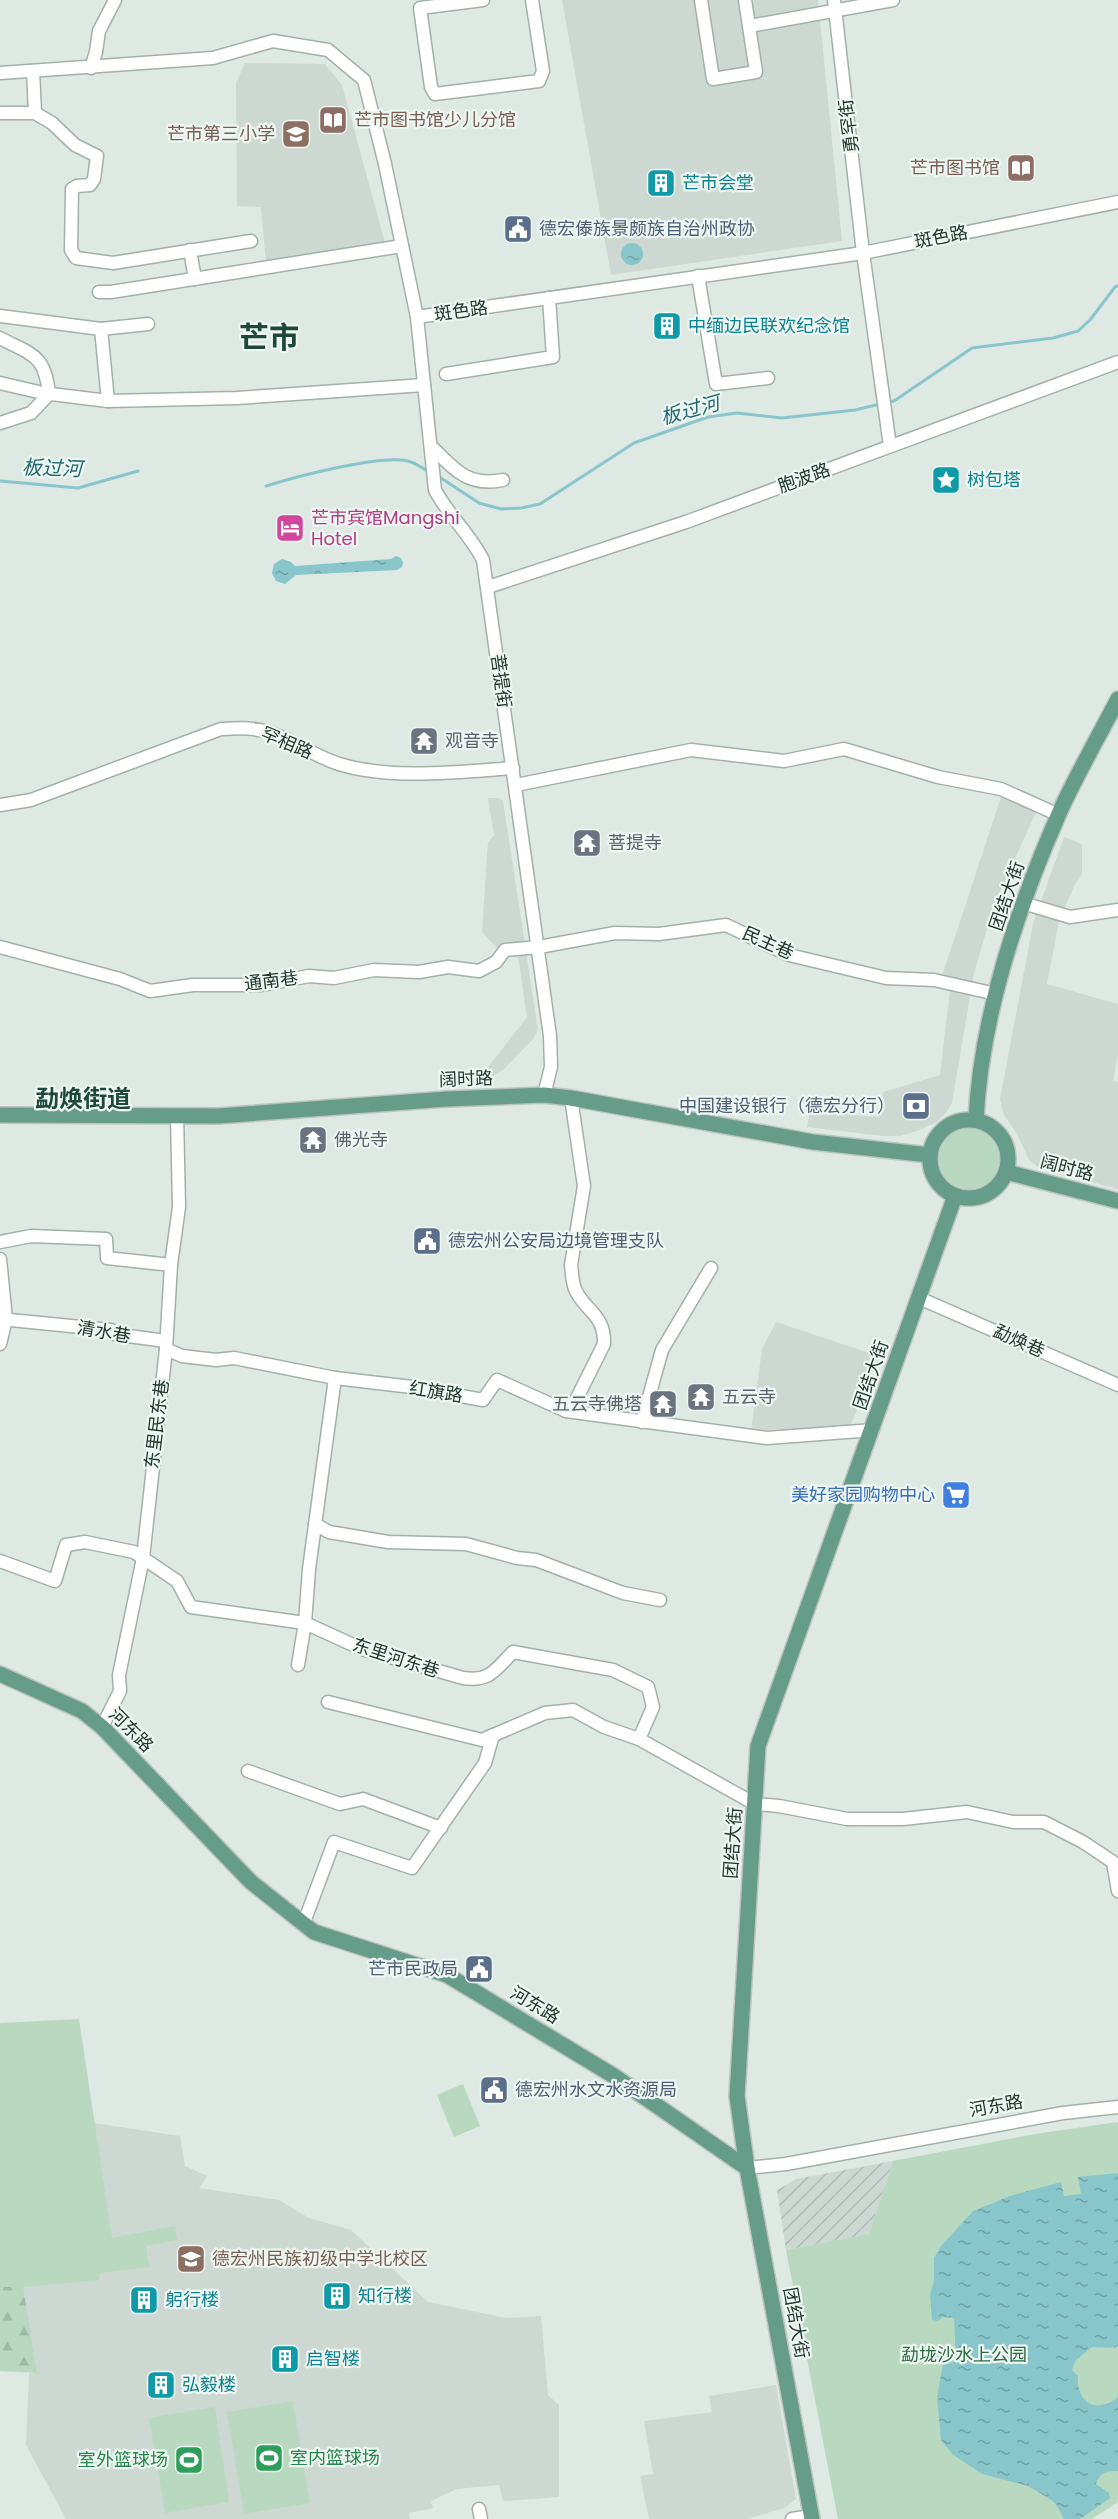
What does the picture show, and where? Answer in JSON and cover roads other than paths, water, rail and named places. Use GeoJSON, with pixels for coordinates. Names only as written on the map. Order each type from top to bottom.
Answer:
{"type":"FeatureCollection","features":[{"type":"Feature","properties":{"kind":"main road","name":"团结大街"},"geometry":{"type":"LineString","coordinates":[[976,1120],[978,1077],[996,994],[1023,903],[1059,815],[1118,699]]}},
{"type":"Feature","properties":{"kind":"main road","name":"阔时路"},"geometry":{"type":"LineString","coordinates":[[0,1116],[218,1116],[447,1099],[544,1095],[813,1142],[929,1155]]}},
{"type":"Feature","properties":{"kind":"main road"},"geometry":{"type":"LineString","coordinates":[[963,1120],[976,1120],[989,1125],[999,1134],[1006,1145],[1008,1159],[1006,1172],[1000,1183],[986,1194],[967,1199],[944,1190],[935,1180],[930,1168],[929,1155],[932,1143],[945,1128],[963,1120]]}},
{"type":"Feature","properties":{"kind":"main road","name":"阔时路"},"geometry":{"type":"LineString","coordinates":[[1006,1172],[1118,1201]]}},
{"type":"Feature","properties":{"kind":"main road","name":"团结大街"},"geometry":{"type":"LineString","coordinates":[[812,2517],[747,2168],[737,2096],[758,1746],[955,1196]]}},
{"type":"Feature","properties":{"kind":"main road","name":"河东路"},"geometry":{"type":"LineString","coordinates":[[0,1674],[82,1711],[102,1727],[251,1882],[303,1925],[314,1932],[447,1975],[614,2076],[747,2168]]}},
{"type":"Feature","properties":{"kind":"street"},"geometry":{"type":"LineString","coordinates":[[91,68],[99,31],[115,0]]}},
{"type":"Feature","properties":{"kind":"street"},"geometry":{"type":"LineString","coordinates":[[483,0],[420,8],[431,87],[435,94],[539,81],[543,71],[532,0]]}},
{"type":"Feature","properties":{"kind":"street"},"geometry":{"type":"LineString","coordinates":[[701,0],[713,79],[756,72],[745,0]]}},
{"type":"Feature","properties":{"kind":"street"},"geometry":{"type":"LineString","coordinates":[[750,26],[834,5],[893,0]]}},
{"type":"Feature","properties":{"kind":"street","name":"勇罕街"},"geometry":{"type":"LineString","coordinates":[[834,5],[863,253],[890,446]]}},
{"type":"Feature","properties":{"kind":"street","name":"斑色路"},"geometry":{"type":"LineString","coordinates":[[0,73],[213,58],[273,41],[328,50],[364,80],[386,164],[417,317],[863,253],[1118,202]]}},
{"type":"Feature","properties":{"kind":"street"},"geometry":{"type":"LineString","coordinates":[[33,71],[35,113]]}},
{"type":"Feature","properties":{"kind":"street"},"geometry":{"type":"LineString","coordinates":[[0,113],[35,113],[52,123],[75,145],[97,156],[94,179],[90,185],[77,186],[72,189],[71,250],[76,258],[113,263],[251,241]]}},
{"type":"Feature","properties":{"kind":"street"},"geometry":{"type":"LineString","coordinates":[[99,292],[111,292],[402,246]]}},
{"type":"Feature","properties":{"kind":"street"},"geometry":{"type":"LineString","coordinates":[[190,250],[195,279]]}},
{"type":"Feature","properties":{"kind":"street"},"geometry":{"type":"LineString","coordinates":[[698,276],[716,384],[768,378]]}},
{"type":"Feature","properties":{"kind":"street"},"geometry":{"type":"LineString","coordinates":[[446,374],[553,357],[549,298]]}},
{"type":"Feature","properties":{"kind":"street"},"geometry":{"type":"LineString","coordinates":[[0,316],[101,329],[148,324]]}},
{"type":"Feature","properties":{"kind":"street","name":"菩提街"},"geometry":{"type":"LineString","coordinates":[[417,317],[435,490],[441,502],[474,543],[483,560],[488,587],[550,1036],[550,1067],[544,1095]]}},
{"type":"Feature","properties":{"kind":"street"},"geometry":{"type":"LineString","coordinates":[[101,329],[108,401]]}},
{"type":"Feature","properties":{"kind":"street"},"geometry":{"type":"LineString","coordinates":[[0,338],[40,360],[46,371],[49,394]]}},
{"type":"Feature","properties":{"kind":"street","name":"胞波路"},"geometry":{"type":"LineString","coordinates":[[488,587],[686,522],[1118,362]]}},
{"type":"Feature","properties":{"kind":"street"},"geometry":{"type":"LineString","coordinates":[[0,383],[49,394],[108,401],[237,398],[424,385]]}},
{"type":"Feature","properties":{"kind":"street"},"geometry":{"type":"LineString","coordinates":[[0,423],[31,413],[49,394]]}},
{"type":"Feature","properties":{"kind":"street"},"geometry":{"type":"LineString","coordinates":[[431,451],[457,472],[472,480],[487,483],[503,480]]}},
{"type":"Feature","properties":{"kind":"street","name":"罕相路"},"geometry":{"type":"LineString","coordinates":[[0,805],[31,800],[221,729],[253,728],[339,764],[374,771],[442,773],[513,768]]}},
{"type":"Feature","properties":{"kind":"street"},"geometry":{"type":"LineString","coordinates":[[516,785],[692,750],[784,761],[844,749],[938,777],[1001,789],[1059,815]]}},
{"type":"Feature","properties":{"kind":"street"},"geometry":{"type":"LineString","coordinates":[[1023,903],[1070,917],[1118,910]]}},
{"type":"Feature","properties":{"kind":"street","name":"民主巷"},"geometry":{"type":"LineString","coordinates":[[539,947],[615,933],[659,934],[726,925],[789,955],[886,978],[934,980],[996,994]]}},
{"type":"Feature","properties":{"kind":"street","name":"通南巷"},"geometry":{"type":"LineString","coordinates":[[0,947],[120,979],[150,991],[193,985],[262,985],[309,976],[334,978],[374,970],[418,972],[448,967],[478,971],[496,962],[505,950],[539,947]]}},
{"type":"Feature","properties":{"kind":"street"},"geometry":{"type":"LineString","coordinates":[[566,1411],[575,1402],[604,1344],[602,1327],[593,1310],[576,1291],[572,1278],[584,1186],[571,1098]]}},
{"type":"Feature","properties":{"kind":"street","name":"东里民东巷"},"geometry":{"type":"LineString","coordinates":[[102,1727],[120,1691],[120,1675],[142,1558],[166,1345],[171,1265],[179,1207],[177,1115]]}},
{"type":"Feature","properties":{"kind":"street"},"geometry":{"type":"LineString","coordinates":[[0,1242],[31,1236],[106,1239],[107,1258],[171,1265]]}},
{"type":"Feature","properties":{"kind":"street"},"geometry":{"type":"LineString","coordinates":[[0,1259],[3,1319],[0,1344]]}},
{"type":"Feature","properties":{"kind":"street"},"geometry":{"type":"LineString","coordinates":[[642,1422],[662,1350],[711,1268]]}},
{"type":"Feature","properties":{"kind":"street","name":"勐焕巷"},"geometry":{"type":"LineString","coordinates":[[919,1298],[1118,1385]]}},
{"type":"Feature","properties":{"kind":"street","name":"清水巷"},"geometry":{"type":"LineString","coordinates":[[3,1319],[111,1330],[113,1334],[166,1345]]}},
{"type":"Feature","properties":{"kind":"street","name":"红旗路"},"geometry":{"type":"LineString","coordinates":[[166,1345],[182,1356],[216,1360],[234,1358],[335,1377],[412,1387],[483,1400],[497,1380],[566,1411],[766,1438],[873,1430]]}},
{"type":"Feature","properties":{"kind":"street"},"geometry":{"type":"LineString","coordinates":[[298,1665],[335,1377]]}},
{"type":"Feature","properties":{"kind":"street"},"geometry":{"type":"LineString","coordinates":[[315,1524],[329,1532],[388,1542],[466,1544],[517,1558],[536,1560],[622,1593],[660,1600]]}},
{"type":"Feature","properties":{"kind":"street","name":"东里河东巷"},"geometry":{"type":"LineString","coordinates":[[0,1561],[55,1581],[66,1545],[85,1542],[134,1552],[177,1581],[191,1607],[305,1623],[362,1649],[463,1678],[475,1680],[489,1677],[513,1652],[612,1670],[648,1687],[653,1707],[639,1739]]}},
{"type":"Feature","properties":{"kind":"street"},"geometry":{"type":"LineString","coordinates":[[328,1702],[482,1740],[545,1713],[573,1710],[604,1727],[639,1739],[755,1804],[779,1806],[847,1819],[903,1819],[967,1812],[1013,1822],[1044,1822],[1083,1842],[1113,1862],[1118,1891]]}},
{"type":"Feature","properties":{"kind":"street"},"geometry":{"type":"LineString","coordinates":[[303,1925],[334,1842],[412,1868],[485,1763],[493,1736]]}},
{"type":"Feature","properties":{"kind":"street"},"geometry":{"type":"LineString","coordinates":[[248,1771],[340,1804],[363,1799],[441,1828]]}},
{"type":"Feature","properties":{"kind":"street","name":"河东路"},"geometry":{"type":"LineString","coordinates":[[747,2168],[786,2164],[1063,2113],[1118,2107]]}},
{"type":"Feature","properties":{"kind":"street"},"geometry":{"type":"LineString","coordinates":[[792,2519],[812,2517]]}},
{"type":"Feature","properties":{"kind":"water"},"geometry":{"type":"Polygon","coordinates":[[[632,243],[640,246],[643,254],[640,262],[632,265],[624,262],[621,254],[624,246],[632,243]]]}},
{"type":"Feature","properties":{"kind":"water"},"geometry":{"type":"Polygon","coordinates":[[[396,556],[403,562],[402,567],[397,570],[296,575],[285,584],[276,581],[272,573],[274,564],[282,559],[295,566],[391,559],[396,556]]]}},
{"type":"Feature","properties":{"kind":"water"},"geometry":{"type":"Polygon","coordinates":[[[1118,2173],[1118,2346],[1114,2348],[1092,2347],[1076,2360],[1072,2370],[1078,2376],[1080,2393],[1089,2403],[1102,2405],[1118,2397],[1118,2471],[1104,2473],[1096,2484],[1109,2493],[1110,2498],[1080,2519],[1064,2519],[1056,2504],[1050,2499],[1028,2486],[982,2474],[952,2454],[941,2440],[937,2398],[943,2363],[956,2362],[954,2318],[943,2317],[938,2321],[932,2320],[930,2294],[934,2282],[934,2258],[941,2246],[973,2211],[1010,2196],[1061,2182],[1064,2196],[1081,2194],[1078,2177],[1118,2173]]]}},
{"type":"Feature","properties":{"kind":"waterway","name":"板过河"},"geometry":{"type":"LineString","coordinates":[[887,402],[894,401],[972,348],[1053,338],[1078,331],[1118,286]]}},
{"type":"Feature","properties":{"kind":"waterway","name":"板过河"},"geometry":{"type":"LineString","coordinates":[[438,476],[479,503],[501,509],[521,508],[540,504],[634,443],[708,417],[737,413],[782,418],[855,410],[880,404]]}},
{"type":"Feature","properties":{"kind":"waterway","name":"板过河"},"geometry":{"type":"LineString","coordinates":[[266,486],[359,463],[378,461],[408,461],[429,472]]}},
{"type":"Feature","properties":{"kind":"waterway","name":"板过河"},"geometry":{"type":"LineString","coordinates":[[0,481],[78,488],[138,471]]}},
{"type":"Feature","properties":{"kind":"place","name":"芒市图书馆少儿分馆"},"geometry":{"type":"Point","coordinates":[333,120]}},
{"type":"Feature","properties":{"kind":"place","name":"芒市第三小学"},"geometry":{"type":"Point","coordinates":[296,134]}},
{"type":"Feature","properties":{"kind":"place","name":"芒市图书馆"},"geometry":{"type":"Point","coordinates":[1021,168]}},
{"type":"Feature","properties":{"kind":"place","name":"芒市会堂"},"geometry":{"type":"Point","coordinates":[661,183]}},
{"type":"Feature","properties":{"kind":"place","name":"德宏傣族景颇族自治州政协"},"geometry":{"type":"Point","coordinates":[518,229]}},
{"type":"Feature","properties":{"kind":"place","name":"中缅边民联欢纪念馆"},"geometry":{"type":"Point","coordinates":[667,326]}},
{"type":"Feature","properties":{"kind":"place","name":"树包塔"},"geometry":{"type":"Point","coordinates":[946,480]}},
{"type":"Feature","properties":{"kind":"place","name":"芒市宾馆Mangshi Hotel"},"geometry":{"type":"Point","coordinates":[290,528]}},
{"type":"Feature","properties":{"kind":"place","name":"观音寺"},"geometry":{"type":"Point","coordinates":[424,741]}},
{"type":"Feature","properties":{"kind":"place","name":"菩提寺"},"geometry":{"type":"Point","coordinates":[587,843]}},
{"type":"Feature","properties":{"kind":"place","name":"中国建设银行（德宏分行）"},"geometry":{"type":"Point","coordinates":[916,1106]}},
{"type":"Feature","properties":{"kind":"place","name":"佛光寺"},"geometry":{"type":"Point","coordinates":[313,1140]}},
{"type":"Feature","properties":{"kind":"place","name":"德宏州公安局边境管理支队"},"geometry":{"type":"Point","coordinates":[427,1241]}},
{"type":"Feature","properties":{"kind":"place","name":"五云寺"},"geometry":{"type":"Point","coordinates":[701,1397]}},
{"type":"Feature","properties":{"kind":"place","name":"五云寺佛塔"},"geometry":{"type":"Point","coordinates":[663,1404]}},
{"type":"Feature","properties":{"kind":"place","name":"美好家园购物中心"},"geometry":{"type":"Point","coordinates":[956,1495]}},
{"type":"Feature","properties":{"kind":"place","name":"芒市民政局"},"geometry":{"type":"Point","coordinates":[479,1969]}},
{"type":"Feature","properties":{"kind":"place","name":"德宏州水文水资源局"},"geometry":{"type":"Point","coordinates":[494,2090]}},
{"type":"Feature","properties":{"kind":"place","name":"德宏州民族初级中学北校区"},"geometry":{"type":"Point","coordinates":[191,2259]}},
{"type":"Feature","properties":{"kind":"place","name":"知行楼"},"geometry":{"type":"Point","coordinates":[337,2296]}},
{"type":"Feature","properties":{"kind":"place","name":"躬行楼"},"geometry":{"type":"Point","coordinates":[144,2300]}},
{"type":"Feature","properties":{"kind":"place","name":"启智楼"},"geometry":{"type":"Point","coordinates":[285,2359]}},
{"type":"Feature","properties":{"kind":"place","name":"弘毅楼"},"geometry":{"type":"Point","coordinates":[161,2385]}},
{"type":"Feature","properties":{"kind":"place","name":"室内篮球场"},"geometry":{"type":"Point","coordinates":[269,2458]}},
{"type":"Feature","properties":{"kind":"place","name":"室外篮球场"},"geometry":{"type":"Point","coordinates":[189,2460]}},
{"type":"Feature","properties":{"kind":"district","name":"芒市"},"geometry":{"type":"Point","coordinates":[269,338]}},
{"type":"Feature","properties":{"kind":"district","name":"勐焕街道"},"geometry":{"type":"Point","coordinates":[83,1099]}},
{"type":"Feature","properties":{"kind":"park label","name":"勐垅沙水上公园"},"geometry":{"type":"Point","coordinates":[964,2355]}}]}
